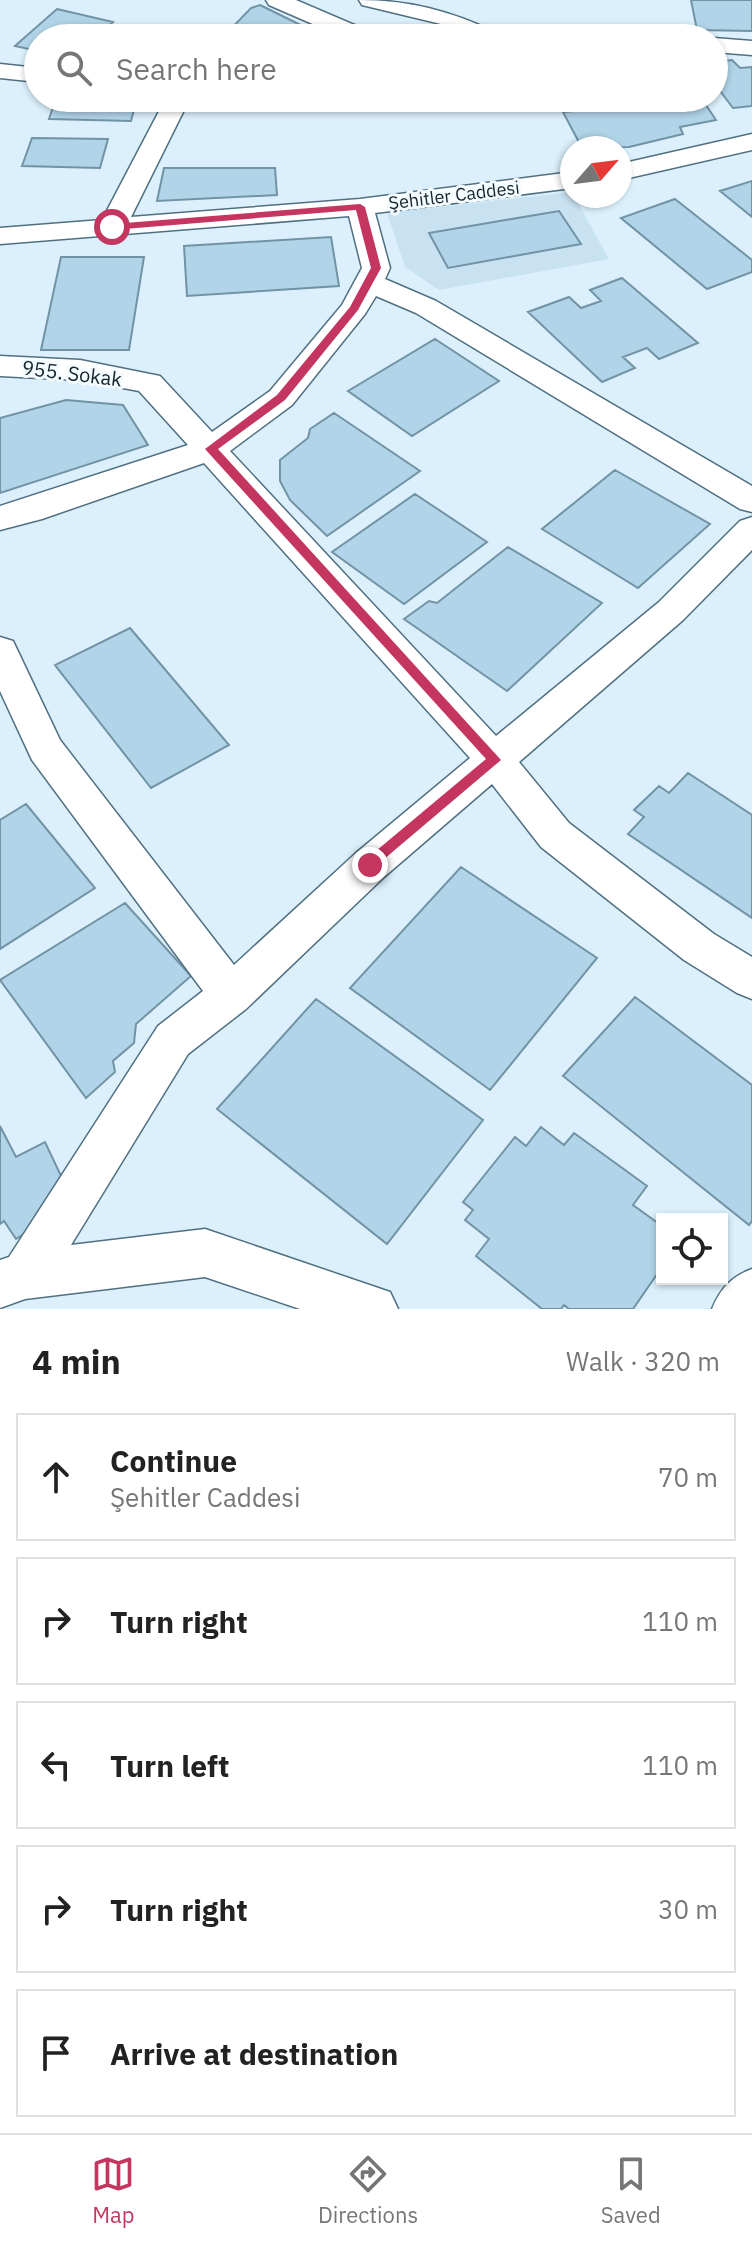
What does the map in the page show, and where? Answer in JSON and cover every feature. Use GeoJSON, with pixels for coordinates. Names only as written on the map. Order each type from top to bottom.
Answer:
{"type":"FeatureCollection","features":[{"type":"Feature","properties":{"kind":"street"},"geometry":{"type":"LineString","coordinates":[[277,0],[333,24]]}},
{"type":"Feature","properties":{"kind":"street"},"geometry":{"type":"LineString","coordinates":[[370,0],[460,24]]}},
{"type":"Feature","properties":{"kind":"street"},"geometry":{"type":"LineString","coordinates":[[728,46],[752,48]]}},
{"type":"Feature","properties":{"kind":"street"},"geometry":{"type":"LineString","coordinates":[[0,71],[24,74]]}},
{"type":"Feature","properties":{"kind":"street"},"geometry":{"type":"LineString","coordinates":[[112,227],[171,112]]}},
{"type":"Feature","properties":{"kind":"street"},"geometry":{"type":"LineString","coordinates":[[632,169],[752,142]]}},
{"type":"Feature","properties":{"kind":"street","name":"Şehitler Caddesi"},"geometry":{"type":"LineString","coordinates":[[0,236],[360,207],[560,182]]}},
{"type":"Feature","properties":{"kind":"street"},"geometry":{"type":"LineString","coordinates":[[0,518],[30,511],[211,449],[281,398],[355,308],[376,268],[360,207]]}},
{"type":"Feature","properties":{"kind":"street"},"geometry":{"type":"LineString","coordinates":[[368,282],[426,307],[752,501]]}},
{"type":"Feature","properties":{"kind":"street","name":"955. Sokak"},"geometry":{"type":"LineString","coordinates":[[0,366],[80,370],[149,383],[495,760],[555,835],[699,947],[752,980]]}},
{"type":"Feature","properties":{"kind":"street"},"geometry":{"type":"LineString","coordinates":[[12,1280],[173,1040],[231,995],[370,865],[671,611],[752,529]]}},
{"type":"Feature","properties":{"kind":"street"},"geometry":{"type":"LineString","coordinates":[[0,651],[45,749],[231,995]]}},
{"type":"Feature","properties":{"kind":"street"},"geometry":{"type":"LineString","coordinates":[[12,1280],[205,1253],[373,1309]]}},
{"type":"Feature","properties":{"kind":"street"},"geometry":{"type":"LineString","coordinates":[[737,1309],[752,1293]]}},
{"type":"Feature","properties":{"kind":"shaded area"},"geometry":{"type":"Polygon","coordinates":[[[560,193],[560,208],[581,208],[609,259],[439,290],[405,267],[387,213],[560,193]]]}},
{"type":"Feature","properties":{"kind":"building"},"geometry":{"type":"Polygon","coordinates":[[[691,0],[752,0],[752,31],[728,31],[728,24],[696,24],[691,0]]]}},
{"type":"Feature","properties":{"kind":"building"},"geometry":{"type":"Polygon","coordinates":[[[260,5],[299,24],[236,24],[251,8],[260,5]]]}},
{"type":"Feature","properties":{"kind":"building"},"geometry":{"type":"Polygon","coordinates":[[[57,9],[113,22],[111,24],[40,24],[57,9]]]}},
{"type":"Feature","properties":{"kind":"building"},"geometry":{"type":"Polygon","coordinates":[[[24,38],[24,48],[15,46],[24,38]]]}},
{"type":"Feature","properties":{"kind":"building"},"geometry":{"type":"Polygon","coordinates":[[[728,60],[732,60],[740,68],[752,67],[752,106],[733,108],[728,101],[728,60]]]}},
{"type":"Feature","properties":{"kind":"building"},"geometry":{"type":"Polygon","coordinates":[[[51,112],[133,112],[131,121],[49,119],[51,112]]]}},
{"type":"Feature","properties":{"kind":"building"},"geometry":{"type":"Polygon","coordinates":[[[563,112],[711,112],[716,120],[680,127],[683,134],[632,146],[632,136],[576,136],[563,112]]]}},
{"type":"Feature","properties":{"kind":"building"},"geometry":{"type":"Polygon","coordinates":[[[32,138],[108,139],[100,168],[22,166],[32,138]]]}},
{"type":"Feature","properties":{"kind":"building"},"geometry":{"type":"Polygon","coordinates":[[[164,168],[275,168],[277,195],[157,201],[164,168]]]}},
{"type":"Feature","properties":{"kind":"building"},"geometry":{"type":"Polygon","coordinates":[[[752,181],[752,217],[720,191],[752,181]]]}},
{"type":"Feature","properties":{"kind":"building"},"geometry":{"type":"Polygon","coordinates":[[[675,199],[752,260],[752,272],[707,289],[621,218],[675,199]]]}},
{"type":"Feature","properties":{"kind":"building"},"geometry":{"type":"Polygon","coordinates":[[[559,211],[581,244],[448,268],[429,233],[559,211]]]}},
{"type":"Feature","properties":{"kind":"building"},"geometry":{"type":"Polygon","coordinates":[[[331,237],[339,286],[187,296],[184,246],[331,237]]]}},
{"type":"Feature","properties":{"kind":"building"},"geometry":{"type":"Polygon","coordinates":[[[61,257],[144,257],[129,350],[41,350],[61,257]]]}},
{"type":"Feature","properties":{"kind":"building"},"geometry":{"type":"Polygon","coordinates":[[[622,278],[698,343],[659,359],[647,348],[623,357],[635,368],[602,382],[528,312],[569,297],[581,308],[601,301],[590,290],[622,278]]]}},
{"type":"Feature","properties":{"kind":"building"},"geometry":{"type":"Polygon","coordinates":[[[435,339],[499,381],[412,436],[348,391],[435,339]]]}},
{"type":"Feature","properties":{"kind":"building"},"geometry":{"type":"Polygon","coordinates":[[[66,400],[123,405],[148,445],[0,493],[0,418],[66,400]]]}},
{"type":"Feature","properties":{"kind":"building"},"geometry":{"type":"Polygon","coordinates":[[[334,413],[420,471],[327,536],[290,500],[280,481],[280,460],[308,438],[310,429],[334,413]]]}},
{"type":"Feature","properties":{"kind":"building"},"geometry":{"type":"Polygon","coordinates":[[[615,470],[710,524],[638,588],[542,529],[615,470]]]}},
{"type":"Feature","properties":{"kind":"building"},"geometry":{"type":"Polygon","coordinates":[[[415,494],[487,542],[404,604],[332,552],[415,494]]]}},
{"type":"Feature","properties":{"kind":"building"},"geometry":{"type":"Polygon","coordinates":[[[508,547],[602,603],[507,691],[404,619],[429,601],[437,603],[508,547]]]}},
{"type":"Feature","properties":{"kind":"building"},"geometry":{"type":"Polygon","coordinates":[[[130,628],[229,745],[151,788],[55,665],[130,628]]]}},
{"type":"Feature","properties":{"kind":"building"},"geometry":{"type":"Polygon","coordinates":[[[688,773],[752,815],[752,918],[628,834],[644,817],[634,810],[659,786],[669,793],[688,773]]]}},
{"type":"Feature","properties":{"kind":"building"},"geometry":{"type":"Polygon","coordinates":[[[26,804],[95,888],[0,949],[0,820],[26,804]]]}},
{"type":"Feature","properties":{"kind":"building"},"geometry":{"type":"Polygon","coordinates":[[[461,867],[597,958],[490,1090],[350,988],[461,867]]]}},
{"type":"Feature","properties":{"kind":"building"},"geometry":{"type":"Polygon","coordinates":[[[125,903],[191,976],[136,1024],[134,1043],[113,1061],[115,1072],[86,1098],[0,980],[125,903]]]}},
{"type":"Feature","properties":{"kind":"building"},"geometry":{"type":"Polygon","coordinates":[[[635,997],[752,1085],[752,1221],[749,1225],[563,1076],[635,997]]]}},
{"type":"Feature","properties":{"kind":"building"},"geometry":{"type":"Polygon","coordinates":[[[316,999],[483,1120],[387,1244],[217,1109],[316,999]]]}},
{"type":"Feature","properties":{"kind":"building"},"geometry":{"type":"Polygon","coordinates":[[[0,1126],[16,1157],[45,1142],[62,1178],[38,1225],[16,1239],[4,1221],[0,1224],[0,1126]]]}},
{"type":"Feature","properties":{"kind":"building"},"geometry":{"type":"Polygon","coordinates":[[[541,1127],[564,1145],[574,1133],[647,1186],[633,1205],[656,1222],[656,1276],[633,1309],[569,1309],[564,1305],[561,1309],[542,1309],[476,1256],[489,1239],[465,1220],[473,1210],[463,1202],[515,1137],[526,1146],[541,1127]]]}},
{"type":"Feature","properties":{"kind":"route"},"geometry":{"type":"LineString","coordinates":[[112,227],[360,207],[376,268],[355,308],[281,398],[211,449],[495,760],[370,865]]}}]}
